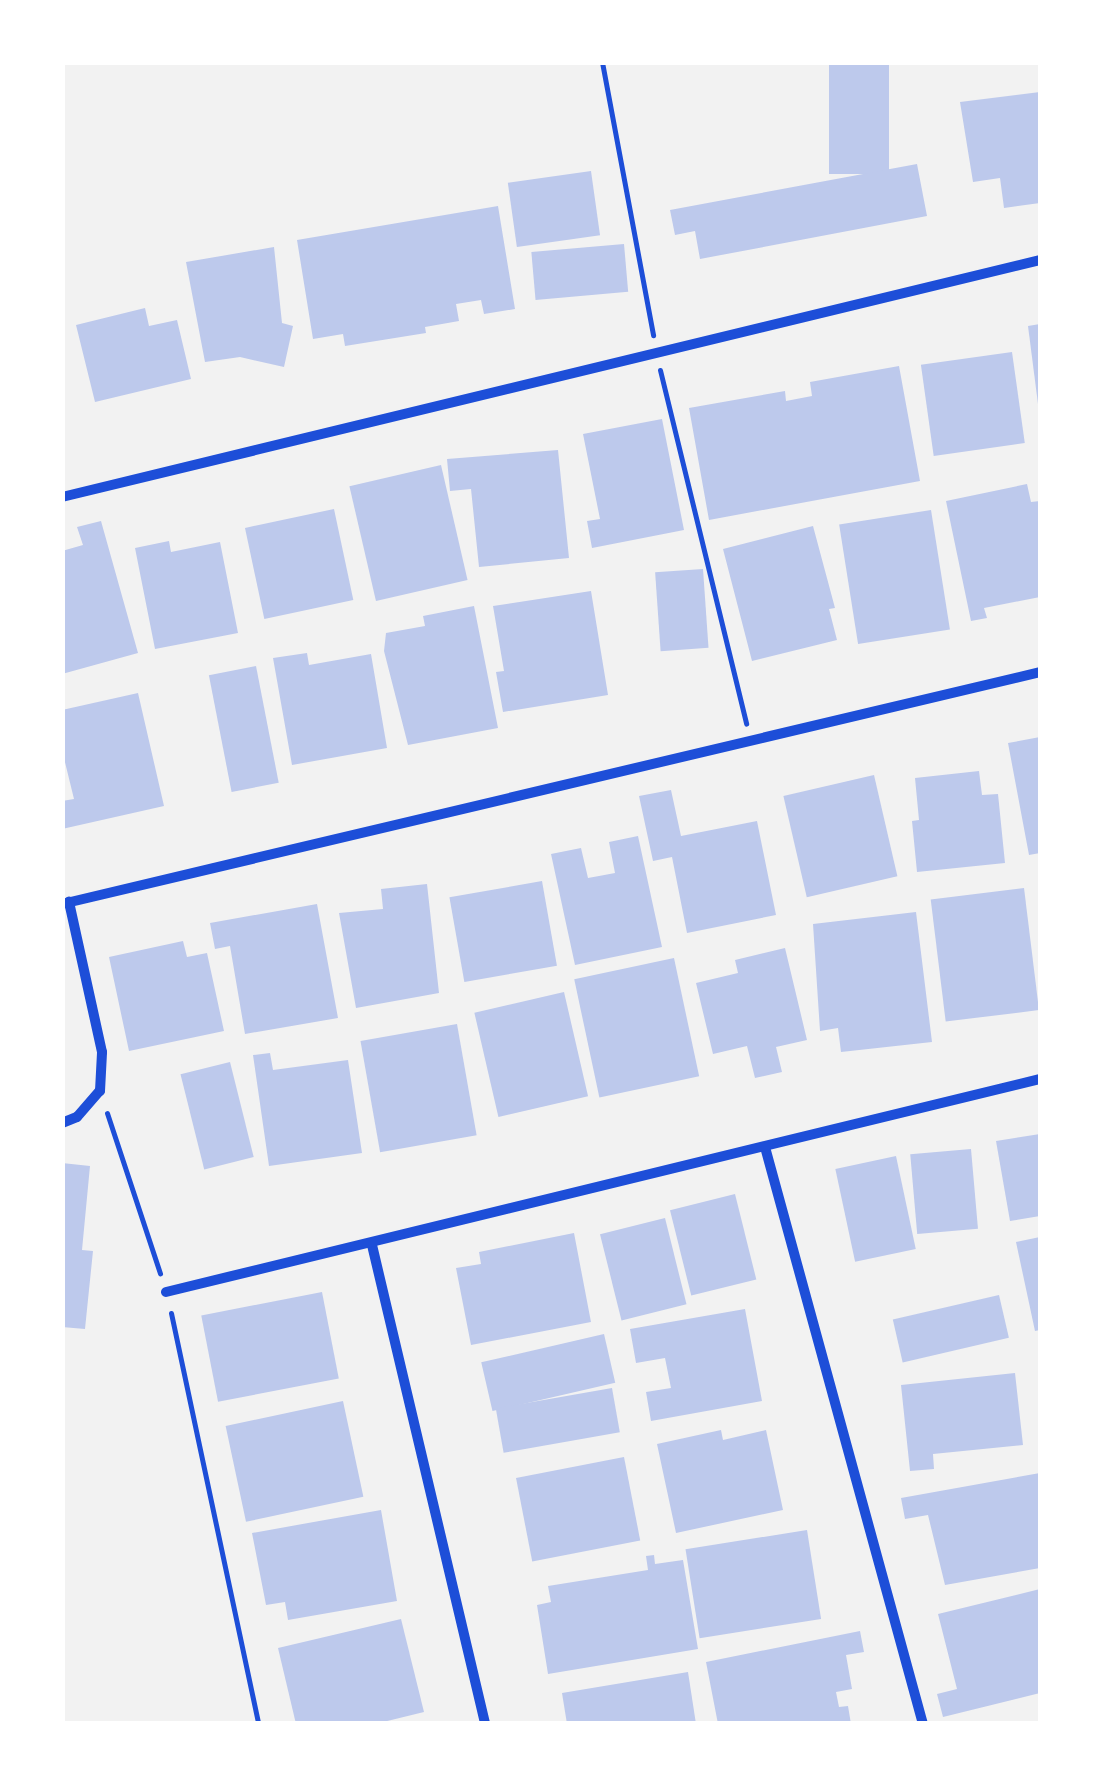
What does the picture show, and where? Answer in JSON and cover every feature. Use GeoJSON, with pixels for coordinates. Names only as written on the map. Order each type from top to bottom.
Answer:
{"type":"FeatureCollection","features":[{"type":"Feature","properties":{"kind":"street"},"geometry":{"type":"LineString","coordinates":[[62,497],[1040,260]]}},
{"type":"Feature","properties":{"kind":"street"},"geometry":{"type":"LineString","coordinates":[[62,1123],[77,1117],[100,1091],[102,1052],[66,903],[1040,672]]}},
{"type":"Feature","properties":{"kind":"street"},"geometry":{"type":"LineString","coordinates":[[166,1292],[1040,1079]]}},
{"type":"Feature","properties":{"kind":"street"},"geometry":{"type":"LineString","coordinates":[[766,1147],[923,1724]]}},
{"type":"Feature","properties":{"kind":"street"},"geometry":{"type":"LineString","coordinates":[[372,1244],[485,1724]]}},
{"type":"Feature","properties":{"kind":"path"},"geometry":{"type":"LineString","coordinates":[[602,62],[656,354],[750,741]]}},
{"type":"Feature","properties":{"kind":"path"},"geometry":{"type":"LineString","coordinates":[[100,1091],[166,1292],[258,1724]]}},
{"type":"Feature","properties":{"kind":"building"},"geometry":{"type":"Polygon","coordinates":[[[829,62],[889,62],[889,174],[829,174],[829,62]]]}},
{"type":"Feature","properties":{"kind":"building"},"geometry":{"type":"Polygon","coordinates":[[[1040,92],[1040,203],[1004,208],[1000,178],[973,182],[960,102],[1040,92]]]}},
{"type":"Feature","properties":{"kind":"building"},"geometry":{"type":"Polygon","coordinates":[[[917,164],[927,216],[700,259],[695,231],[675,235],[670,210],[917,164]]]}},
{"type":"Feature","properties":{"kind":"building"},"geometry":{"type":"Polygon","coordinates":[[[591,171],[600,235],[517,247],[508,183],[591,171]]]}},
{"type":"Feature","properties":{"kind":"building"},"geometry":{"type":"Polygon","coordinates":[[[498,206],[515,309],[484,314],[481,300],[456,304],[459,321],[425,327],[426,333],[345,346],[343,334],[313,339],[297,240],[498,206]]]}},
{"type":"Feature","properties":{"kind":"building"},"geometry":{"type":"Polygon","coordinates":[[[624,244],[628,292],[536,300],[531,252],[624,244]]]}},
{"type":"Feature","properties":{"kind":"building"},"geometry":{"type":"Polygon","coordinates":[[[274,247],[282,323],[293,326],[284,367],[240,357],[205,362],[186,262],[274,247]]]}},
{"type":"Feature","properties":{"kind":"building"},"geometry":{"type":"Polygon","coordinates":[[[145,308],[149,326],[177,320],[191,379],[95,402],[76,325],[145,308]]]}},
{"type":"Feature","properties":{"kind":"building"},"geometry":{"type":"Polygon","coordinates":[[[1040,324],[1040,404],[1038,404],[1028,326],[1040,324]]]}},
{"type":"Feature","properties":{"kind":"building"},"geometry":{"type":"Polygon","coordinates":[[[1012,352],[1025,443],[934,456],[921,365],[1012,352]]]}},
{"type":"Feature","properties":{"kind":"building"},"geometry":{"type":"Polygon","coordinates":[[[899,366],[920,481],[709,520],[689,408],[785,391],[786,401],[812,396],[810,382],[899,366]]]}},
{"type":"Feature","properties":{"kind":"building"},"geometry":{"type":"Polygon","coordinates":[[[662,419],[684,530],[592,548],[587,521],[600,519],[583,434],[662,419]]]}},
{"type":"Feature","properties":{"kind":"building"},"geometry":{"type":"Polygon","coordinates":[[[558,450],[569,558],[479,567],[471,489],[450,491],[447,459],[558,450]]]}},
{"type":"Feature","properties":{"kind":"building"},"geometry":{"type":"Polygon","coordinates":[[[441,465],[468,580],[376,601],[349,486],[441,465]]]}},
{"type":"Feature","properties":{"kind":"building"},"geometry":{"type":"Polygon","coordinates":[[[1027,484],[1031,502],[1040,501],[1040,597],[984,608],[987,618],[971,621],[946,501],[1027,484]]]}},
{"type":"Feature","properties":{"kind":"building"},"geometry":{"type":"Polygon","coordinates":[[[334,509],[353,600],[264,619],[245,528],[334,509]]]}},
{"type":"Feature","properties":{"kind":"building"},"geometry":{"type":"Polygon","coordinates":[[[931,510],[950,630],[858,644],[839,525],[931,510]]]}},
{"type":"Feature","properties":{"kind":"building"},"geometry":{"type":"Polygon","coordinates":[[[101,521],[138,653],[62,674],[62,551],[83,545],[77,527],[101,521]]]}},
{"type":"Feature","properties":{"kind":"building"},"geometry":{"type":"Polygon","coordinates":[[[813,526],[835,608],[829,609],[837,640],[752,661],[723,549],[813,526]]]}},
{"type":"Feature","properties":{"kind":"building"},"geometry":{"type":"Polygon","coordinates":[[[169,541],[171,552],[220,542],[238,633],[155,649],[135,548],[169,541]]]}},
{"type":"Feature","properties":{"kind":"building"},"geometry":{"type":"Polygon","coordinates":[[[703,569],[709,648],[661,651],[655,572],[703,569]]]}},
{"type":"Feature","properties":{"kind":"building"},"geometry":{"type":"Polygon","coordinates":[[[591,591],[608,695],[503,712],[496,672],[504,671],[493,606],[591,591]]]}},
{"type":"Feature","properties":{"kind":"building"},"geometry":{"type":"Polygon","coordinates":[[[474,606],[498,728],[408,745],[384,651],[386,633],[425,626],[423,616],[474,606]]]}},
{"type":"Feature","properties":{"kind":"building"},"geometry":{"type":"Polygon","coordinates":[[[307,653],[309,665],[371,654],[387,748],[292,765],[273,658],[307,653]]]}},
{"type":"Feature","properties":{"kind":"building"},"geometry":{"type":"Polygon","coordinates":[[[256,666],[279,783],[232,792],[209,675],[256,666]]]}},
{"type":"Feature","properties":{"kind":"building"},"geometry":{"type":"Polygon","coordinates":[[[138,693],[164,806],[62,829],[62,801],[74,799],[62,750],[62,710],[138,693]]]}},
{"type":"Feature","properties":{"kind":"building"},"geometry":{"type":"Polygon","coordinates":[[[1040,737],[1040,853],[1029,855],[1008,743],[1040,737]]]}},
{"type":"Feature","properties":{"kind":"building"},"geometry":{"type":"Polygon","coordinates":[[[979,771],[982,795],[998,794],[1005,863],[917,872],[912,821],[919,820],[915,778],[979,771]]]}},
{"type":"Feature","properties":{"kind":"building"},"geometry":{"type":"Polygon","coordinates":[[[874,775],[897,876],[807,897],[783,796],[874,775]]]}},
{"type":"Feature","properties":{"kind":"building"},"geometry":{"type":"Polygon","coordinates":[[[671,790],[681,836],[757,821],[776,915],[687,933],[672,857],[653,861],[639,796],[671,790]]]}},
{"type":"Feature","properties":{"kind":"building"},"geometry":{"type":"Polygon","coordinates":[[[638,836],[662,947],[575,965],[551,854],[581,848],[588,878],[615,873],[609,842],[638,836]]]}},
{"type":"Feature","properties":{"kind":"building"},"geometry":{"type":"Polygon","coordinates":[[[542,881],[557,966],[464,982],[449,897],[542,881]]]}},
{"type":"Feature","properties":{"kind":"building"},"geometry":{"type":"Polygon","coordinates":[[[427,884],[439,993],[356,1008],[339,913],[383,909],[381,889],[427,884]]]}},
{"type":"Feature","properties":{"kind":"building"},"geometry":{"type":"Polygon","coordinates":[[[1024,888],[1039,1010],[946,1022],[931,899],[1024,888]]]}},
{"type":"Feature","properties":{"kind":"building"},"geometry":{"type":"Polygon","coordinates":[[[317,904],[338,1018],[245,1034],[230,946],[215,949],[210,923],[317,904]]]}},
{"type":"Feature","properties":{"kind":"building"},"geometry":{"type":"Polygon","coordinates":[[[916,912],[932,1042],[841,1052],[838,1028],[820,1031],[813,924],[916,912]]]}},
{"type":"Feature","properties":{"kind":"building"},"geometry":{"type":"Polygon","coordinates":[[[183,941],[187,957],[207,953],[224,1031],[129,1051],[109,957],[183,941]]]}},
{"type":"Feature","properties":{"kind":"building"},"geometry":{"type":"Polygon","coordinates":[[[785,948],[807,1040],[776,1047],[782,1072],[755,1078],[747,1046],[713,1054],[696,983],[738,973],[735,960],[785,948]]]}},
{"type":"Feature","properties":{"kind":"building"},"geometry":{"type":"Polygon","coordinates":[[[674,958],[699,1076],[599,1098],[574,979],[674,958]]]}},
{"type":"Feature","properties":{"kind":"building"},"geometry":{"type":"Polygon","coordinates":[[[564,992],[588,1096],[498,1117],[474,1013],[564,992]]]}},
{"type":"Feature","properties":{"kind":"building"},"geometry":{"type":"Polygon","coordinates":[[[457,1024],[477,1135],[380,1152],[360,1041],[457,1024]]]}},
{"type":"Feature","properties":{"kind":"building"},"geometry":{"type":"Polygon","coordinates":[[[270,1053],[273,1070],[348,1060],[362,1153],[269,1166],[253,1055],[270,1053]]]}},
{"type":"Feature","properties":{"kind":"building"},"geometry":{"type":"Polygon","coordinates":[[[230,1062],[254,1157],[204,1169],[181,1074],[230,1062]]]}},
{"type":"Feature","properties":{"kind":"building"},"geometry":{"type":"Polygon","coordinates":[[[1040,1134],[1040,1216],[1010,1221],[996,1141],[1040,1134]]]}},
{"type":"Feature","properties":{"kind":"building"},"geometry":{"type":"Polygon","coordinates":[[[971,1149],[978,1229],[917,1234],[910,1154],[971,1149]]]}},
{"type":"Feature","properties":{"kind":"building"},"geometry":{"type":"Polygon","coordinates":[[[896,1156],[916,1249],[855,1262],[835,1169],[896,1156]]]}},
{"type":"Feature","properties":{"kind":"building"},"geometry":{"type":"Polygon","coordinates":[[[62,1163],[90,1166],[82,1250],[93,1251],[85,1329],[62,1327],[62,1163]]]}},
{"type":"Feature","properties":{"kind":"building"},"geometry":{"type":"Polygon","coordinates":[[[735,1194],[756,1279],[691,1296],[670,1210],[735,1194]]]}},
{"type":"Feature","properties":{"kind":"building"},"geometry":{"type":"Polygon","coordinates":[[[665,1218],[687,1304],[622,1321],[600,1234],[665,1218]]]}},
{"type":"Feature","properties":{"kind":"building"},"geometry":{"type":"Polygon","coordinates":[[[574,1233],[591,1322],[471,1345],[456,1268],[481,1264],[479,1252],[574,1233]]]}},
{"type":"Feature","properties":{"kind":"building"},"geometry":{"type":"Polygon","coordinates":[[[1040,1237],[1040,1330],[1035,1331],[1016,1242],[1040,1237]]]}},
{"type":"Feature","properties":{"kind":"building"},"geometry":{"type":"Polygon","coordinates":[[[322,1292],[339,1378],[218,1402],[201,1315],[322,1292]]]}},
{"type":"Feature","properties":{"kind":"building"},"geometry":{"type":"Polygon","coordinates":[[[999,1295],[1009,1338],[903,1362],[893,1320],[999,1295]]]}},
{"type":"Feature","properties":{"kind":"building"},"geometry":{"type":"Polygon","coordinates":[[[745,1309],[762,1401],[651,1421],[646,1392],[671,1388],[665,1358],[636,1363],[630,1329],[745,1309]]]}},
{"type":"Feature","properties":{"kind":"building"},"geometry":{"type":"Polygon","coordinates":[[[604,1334],[615,1383],[492,1411],[481,1362],[604,1334]]]}},
{"type":"Feature","properties":{"kind":"building"},"geometry":{"type":"Polygon","coordinates":[[[1015,1373],[1023,1445],[933,1454],[934,1469],[910,1471],[901,1385],[1015,1373]]]}},
{"type":"Feature","properties":{"kind":"building"},"geometry":{"type":"Polygon","coordinates":[[[612,1388],[620,1432],[504,1453],[496,1408],[612,1388]]]}},
{"type":"Feature","properties":{"kind":"building"},"geometry":{"type":"Polygon","coordinates":[[[343,1401],[363,1497],[246,1522],[226,1426],[343,1401]]]}},
{"type":"Feature","properties":{"kind":"building"},"geometry":{"type":"Polygon","coordinates":[[[721,1430],[723,1440],[766,1430],[783,1510],[676,1533],[657,1444],[721,1430]]]}},
{"type":"Feature","properties":{"kind":"building"},"geometry":{"type":"Polygon","coordinates":[[[624,1457],[640,1540],[532,1561],[516,1478],[624,1457]]]}},
{"type":"Feature","properties":{"kind":"building"},"geometry":{"type":"Polygon","coordinates":[[[1040,1473],[1040,1568],[945,1585],[928,1515],[905,1519],[901,1498],[1040,1473]]]}},
{"type":"Feature","properties":{"kind":"building"},"geometry":{"type":"Polygon","coordinates":[[[381,1510],[397,1601],[288,1620],[285,1602],[266,1605],[252,1533],[381,1510]]]}},
{"type":"Feature","properties":{"kind":"building"},"geometry":{"type":"Polygon","coordinates":[[[807,1530],[821,1619],[700,1638],[686,1549],[807,1530]]]}},
{"type":"Feature","properties":{"kind":"building"},"geometry":{"type":"Polygon","coordinates":[[[654,1555],[655,1564],[683,1560],[698,1649],[548,1674],[537,1605],[551,1602],[548,1586],[648,1570],[646,1556],[654,1555]]]}},
{"type":"Feature","properties":{"kind":"building"},"geometry":{"type":"Polygon","coordinates":[[[1040,1589],[1040,1693],[943,1717],[937,1694],[957,1689],[938,1614],[1040,1589]]]}},
{"type":"Feature","properties":{"kind":"building"},"geometry":{"type":"Polygon","coordinates":[[[401,1619],[424,1712],[375,1724],[296,1724],[278,1648],[401,1619]]]}},
{"type":"Feature","properties":{"kind":"building"},"geometry":{"type":"Polygon","coordinates":[[[860,1631],[864,1652],[846,1655],[852,1689],[836,1692],[839,1707],[848,1706],[851,1724],[718,1724],[706,1662],[860,1631]]]}},
{"type":"Feature","properties":{"kind":"building"},"geometry":{"type":"Polygon","coordinates":[[[688,1672],[696,1724],[567,1724],[562,1693],[688,1672]]]}}]}
